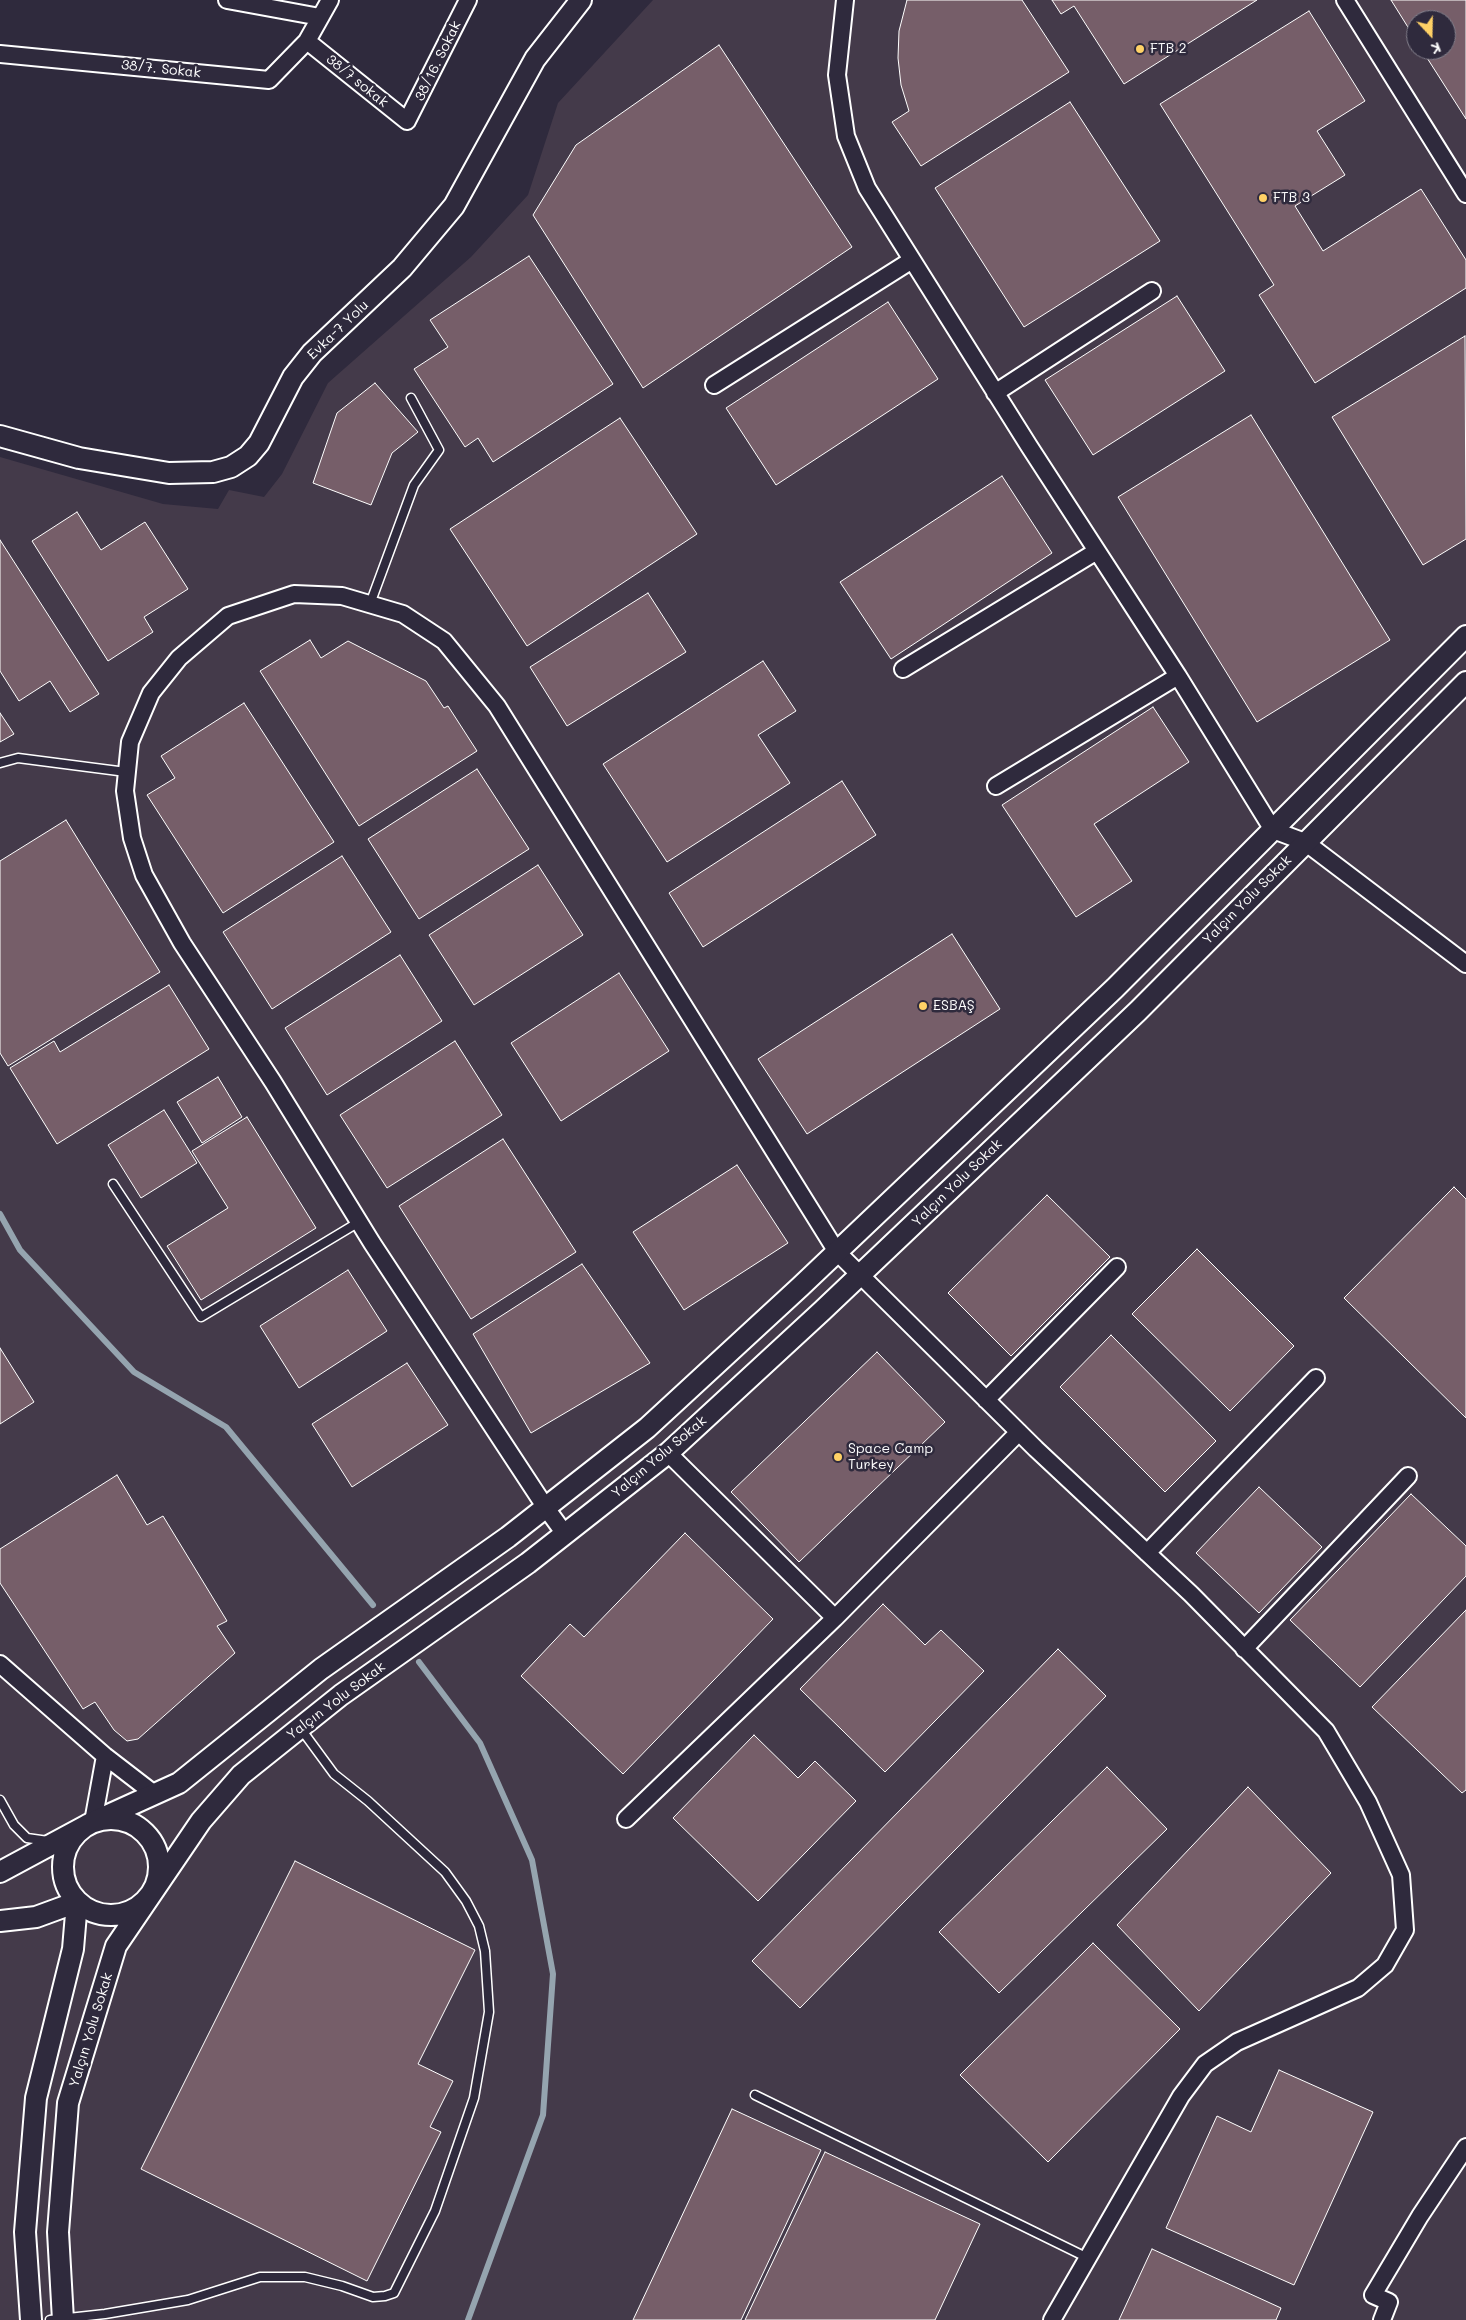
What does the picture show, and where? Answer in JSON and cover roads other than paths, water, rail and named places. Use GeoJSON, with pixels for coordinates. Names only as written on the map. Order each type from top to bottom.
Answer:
{"type":"FeatureCollection","features":[{"type":"Feature","properties":{"kind":"street"},"geometry":{"type":"LineString","coordinates":[[227,0],[320,17]]}},
{"type":"Feature","properties":{"kind":"street"},"geometry":{"type":"LineString","coordinates":[[307,41],[330,0]]}},
{"type":"Feature","properties":{"kind":"street","name":"38/16. Sokak"},"geometry":{"type":"LineString","coordinates":[[408,121],[468,0]]}},
{"type":"Feature","properties":{"kind":"street","name":"Evka-7 Yolu"},"geometry":{"type":"LineString","coordinates":[[0,436],[79,458],[168,473],[214,472],[231,467],[248,456],[259,443],[293,377],[312,353],[402,268],[454,206],[530,67],[581,0]]}},
{"type":"Feature","properties":{"kind":"street"},"geometry":{"type":"LineString","coordinates":[[845,0],[837,75],[846,136],[867,188],[995,393],[1178,676],[1273,830],[1305,842],[1466,964]]}},
{"type":"Feature","properties":{"kind":"street"},"geometry":{"type":"LineString","coordinates":[[1344,0],[1466,194]]}},
{"type":"Feature","properties":{"kind":"street","name":"38/7 sokak"},"geometry":{"type":"LineString","coordinates":[[307,41],[408,121]]}},
{"type":"Feature","properties":{"kind":"street","name":"38/7. Sokak"},"geometry":{"type":"LineString","coordinates":[[0,54],[269,80],[307,41]]}},
{"type":"Feature","properties":{"kind":"street"},"geometry":{"type":"LineString","coordinates":[[714,385],[912,260]]}},
{"type":"Feature","properties":{"kind":"street"},"geometry":{"type":"LineString","coordinates":[[995,393],[1152,291]]}},
{"type":"Feature","properties":{"kind":"street"},"geometry":{"type":"LineString","coordinates":[[903,669],[1097,551]]}},
{"type":"Feature","properties":{"kind":"street"},"geometry":{"type":"LineString","coordinates":[[566,1534],[546,1508],[359,1222],[273,1082],[182,943],[144,876],[132,838],[124,791],[126,772],[130,742],[151,693],[178,658],[228,616],[294,594],[342,596],[403,614],[444,641],[497,706],[837,1252],[986,1400],[1147,1553],[1326,1731],[1368,1802],[1401,1875],[1405,1930],[1385,1965],[1358,1988],[1237,2042],[1205,2064],[1181,2096],[1052,2320]]}},
{"type":"Feature","properties":{"kind":"street"},"geometry":{"type":"LineString","coordinates":[[0,1872],[93,1822],[153,1793],[179,1783],[321,1670],[508,1537],[647,1428],[837,1252],[1115,988],[1466,636]]}},
{"type":"Feature","properties":{"kind":"street"},"geometry":{"type":"LineString","coordinates":[[996,786],[1178,676]]}},
{"type":"Feature","properties":{"kind":"street","name":"Yalçın Yolu Sokak"},"geometry":{"type":"LineString","coordinates":[[59,2319],[58,2232],[68,2103],[116,1946],[201,1821],[241,1775],[300,1728],[341,1696],[528,1563],[668,1453],[861,1275],[1138,1011],[1466,682]]}},
{"type":"Feature","properties":{"kind":"street"},"geometry":{"type":"LineString","coordinates":[[986,1400],[1117,1267]]}},
{"type":"Feature","properties":{"kind":"street"},"geometry":{"type":"LineString","coordinates":[[1147,1553],[1316,1378]]}},
{"type":"Feature","properties":{"kind":"street"},"geometry":{"type":"LineString","coordinates":[[626,1819],[835,1618],[1019,1432]]}},
{"type":"Feature","properties":{"kind":"street"},"geometry":{"type":"LineString","coordinates":[[668,1453],[835,1618]]}},
{"type":"Feature","properties":{"kind":"street"},"geometry":{"type":"LineString","coordinates":[[1244,1649],[1408,1476]]}},
{"type":"Feature","properties":{"kind":"street"},"geometry":{"type":"LineString","coordinates":[[0,1664],[105,1756],[153,1793]]}},
{"type":"Feature","properties":{"kind":"street"},"geometry":{"type":"LineString","coordinates":[[93,1822],[105,1756]]}},
{"type":"Feature","properties":{"kind":"street"},"geometry":{"type":"LineString","coordinates":[[108,1818],[124,1820],[138,1827],[150,1838],[157,1852],[160,1867],[157,1883],[149,1897],[137,1908],[122,1914],[106,1915],[91,1911],[77,1902],[68,1889],[63,1874],[63,1858],[69,1843],[79,1830],[93,1822],[108,1818]]}},
{"type":"Feature","properties":{"kind":"street"},"geometry":{"type":"LineString","coordinates":[[0,1921],[36,1917],[77,1902]]}},
{"type":"Feature","properties":{"kind":"street"},"geometry":{"type":"LineString","coordinates":[[31,2320],[25,2232],[36,2098],[73,1949],[77,1902]]}},
{"type":"Feature","properties":{"kind":"street"},"geometry":{"type":"LineString","coordinates":[[1382,2320],[1390,2302],[1373,2295],[1420,2216],[1466,2147]]}},
{"type":"Feature","properties":{"kind":"lane"},"geometry":{"type":"LineString","coordinates":[[370,604],[414,485],[439,450],[411,398]]}},
{"type":"Feature","properties":{"kind":"lane"},"geometry":{"type":"LineString","coordinates":[[0,763],[18,758],[126,772]]}},
{"type":"Feature","properties":{"kind":"lane"},"geometry":{"type":"LineString","coordinates":[[113,1184],[201,1317],[359,1222]]}},
{"type":"Feature","properties":{"kind":"lane"},"geometry":{"type":"LineString","coordinates":[[59,2319],[188,2300],[260,2277],[305,2277],[342,2286],[372,2297],[385,2296],[394,2293],[435,2212],[474,2098],[489,2012],[485,1951],[478,1926],[466,1902],[445,1872],[368,1801],[334,1774],[300,1728]]}},
{"type":"Feature","properties":{"kind":"lane"},"geometry":{"type":"LineString","coordinates":[[0,1800],[14,1825],[28,1838],[55,1842]]}},
{"type":"Feature","properties":{"kind":"lane"},"geometry":{"type":"LineString","coordinates":[[755,2095],[1088,2258]]}},
{"type":"Feature","properties":{"kind":"waterway"},"geometry":{"type":"LineString","coordinates":[[0,1214],[20,1250],[134,1372],[226,1427],[373,1605]]}},
{"type":"Feature","properties":{"kind":"waterway"},"geometry":{"type":"LineString","coordinates":[[419,1662],[480,1743],[532,1860],[553,1974],[543,2115],[468,2320]]}},
{"type":"Feature","properties":{"kind":"place","name":"FTB 2"},"geometry":{"type":"Point","coordinates":[1140,49]}},
{"type":"Feature","properties":{"kind":"place","name":"FTB 3"},"geometry":{"type":"Point","coordinates":[1263,198]}},
{"type":"Feature","properties":{"kind":"place","name":"ESBAŞ"},"geometry":{"type":"Point","coordinates":[923,1006]}},
{"type":"Feature","properties":{"kind":"place","name":"Space Camp Turkey"},"geometry":{"type":"Point","coordinates":[838,1457]}}]}
